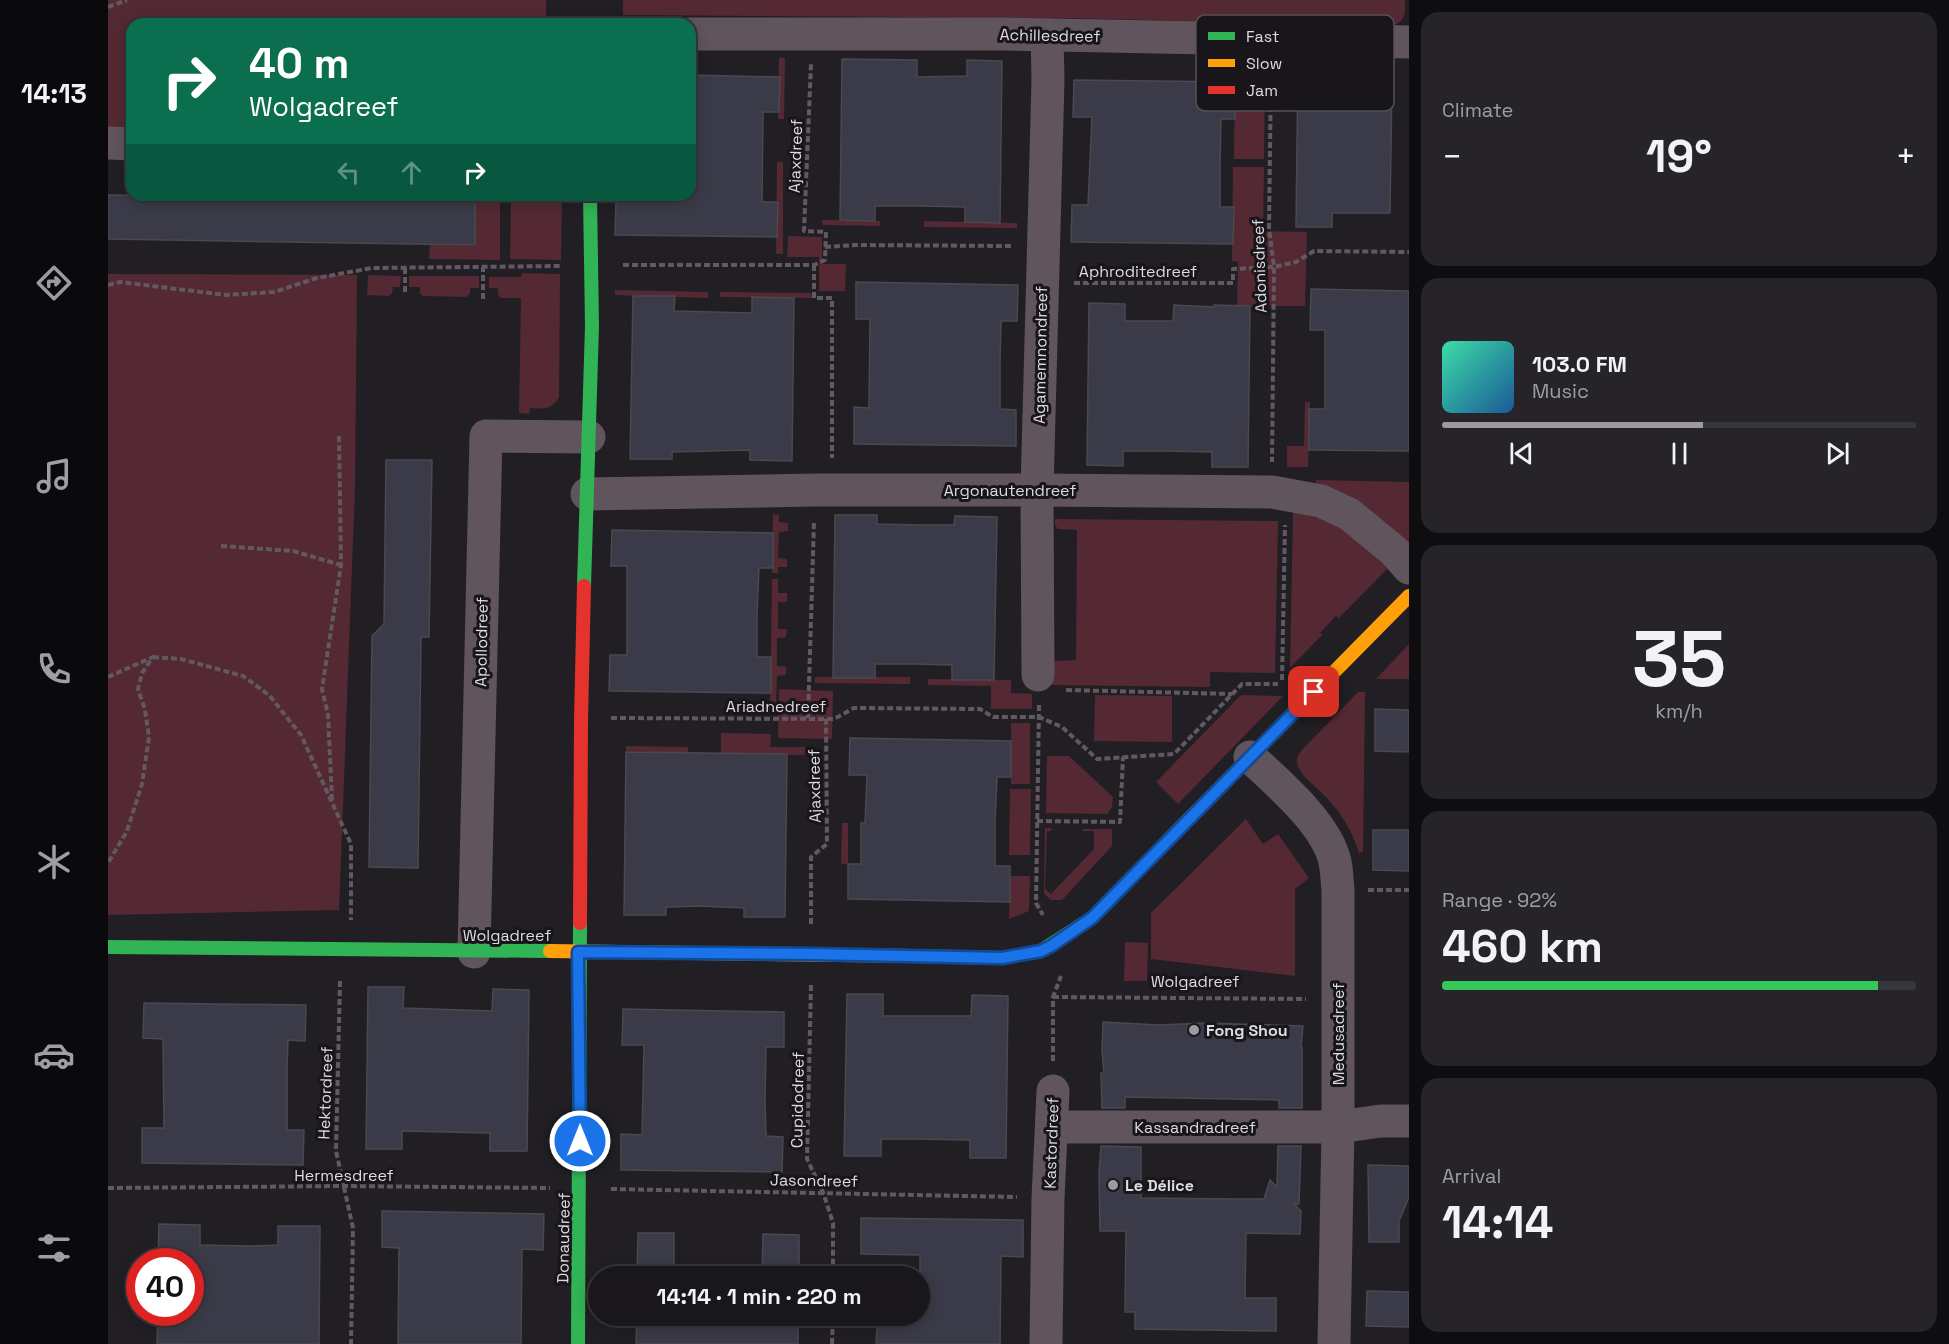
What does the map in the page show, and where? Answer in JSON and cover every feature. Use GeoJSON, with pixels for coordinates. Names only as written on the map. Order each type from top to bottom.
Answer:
{"type":"FeatureCollection","features":[{"type":"Feature","properties":{"kind":"street","name":"Achillesdreef"},"geometry":{"type":"LineString","coordinates":[[696,34],[1196,37]]}},
{"type":"Feature","properties":{"kind":"street","name":"Agamemnondreef"},"geometry":{"type":"LineString","coordinates":[[1047,35],[1048,80],[1037,490],[1050,683]]}},
{"type":"Feature","properties":{"kind":"street","name":"Achillesdreef"},"geometry":{"type":"LineString","coordinates":[[1394,42],[1409,42]]}},
{"type":"Feature","properties":{"kind":"street"},"geometry":{"type":"LineString","coordinates":[[108,143],[126,144]]}},
{"type":"Feature","properties":{"kind":"street"},"geometry":{"type":"LineString","coordinates":[[578,952],[581,717],[593,266],[590,201]]}},
{"type":"Feature","properties":{"kind":"street","name":"Apollodreef"},"geometry":{"type":"LineString","coordinates":[[474,952],[486,436],[589,438]]}},
{"type":"Feature","properties":{"kind":"street","name":"Argonautendreef"},"geometry":{"type":"LineString","coordinates":[[587,494],[815,490],[1279,493],[1322,501],[1349,514],[1394,551],[1409,568]]}},
{"type":"Feature","properties":{"kind":"street","name":"Wolgadreef"},"geometry":{"type":"LineString","coordinates":[[108,946],[1002,958],[1041,951],[1092,918],[1409,596]]}},
{"type":"Feature","properties":{"kind":"street","name":"Medusadreef"},"geometry":{"type":"LineString","coordinates":[[1250,757],[1296,801],[1322,833],[1335,860],[1338,890],[1338,1127],[1334,1344]]}},
{"type":"Feature","properties":{"kind":"street","name":"Donaudreef"},"geometry":{"type":"LineString","coordinates":[[578,952],[580,1189],[578,1344]]}},
{"type":"Feature","properties":{"kind":"street","name":"Kastordreef"},"geometry":{"type":"LineString","coordinates":[[1046,1344],[1048,1198],[1053,1091]]}},
{"type":"Feature","properties":{"kind":"street","name":"Kassandradreef"},"geometry":{"type":"LineString","coordinates":[[1052,1126],[1338,1127],[1381,1120],[1409,1121]]}},
{"type":"Feature","properties":{"kind":"path"},"geometry":{"type":"LineString","coordinates":[[108,7],[126,0]]}},
{"type":"Feature","properties":{"kind":"path","name":"Ajaxdreef"},"geometry":{"type":"LineString","coordinates":[[813,33],[804,231],[826,232],[825,247]]}},
{"type":"Feature","properties":{"kind":"path","name":"Adonisdreef"},"geometry":{"type":"LineString","coordinates":[[1232,694],[1242,684],[1282,684],[1274,267],[1269,229],[1270,111]]}},
{"type":"Feature","properties":{"kind":"path","name":"Aphroditedreef"},"geometry":{"type":"LineString","coordinates":[[825,247],[856,245],[1017,246],[1042,268],[1072,283],[1233,283],[1233,268],[1274,267],[1296,262],[1314,251],[1409,252]]}},
{"type":"Feature","properties":{"kind":"path"},"geometry":{"type":"LineString","coordinates":[[108,285],[120,282],[226,295],[274,292],[317,278],[372,268],[814,265],[825,260],[825,247]]}},
{"type":"Feature","properties":{"kind":"path"},"geometry":{"type":"LineString","coordinates":[[483,267],[483,299]]}},
{"type":"Feature","properties":{"kind":"path"},"geometry":{"type":"LineString","coordinates":[[405,268],[405,294]]}},
{"type":"Feature","properties":{"kind":"path"},"geometry":{"type":"LineString","coordinates":[[333,803],[328,715],[322,689],[341,565],[339,435]]}},
{"type":"Feature","properties":{"kind":"path"},"geometry":{"type":"LineString","coordinates":[[221,546],[293,551],[341,565]]}},
{"type":"Feature","properties":{"kind":"path"},"geometry":{"type":"LineString","coordinates":[[108,677],[153,657]]}},
{"type":"Feature","properties":{"kind":"path"},"geometry":{"type":"LineString","coordinates":[[108,863],[127,831],[142,784],[149,737],[145,710],[138,689],[142,673],[153,657]]}},
{"type":"Feature","properties":{"kind":"path","name":"Hektordreef"},"geometry":{"type":"LineString","coordinates":[[153,657],[181,659],[243,676],[269,695],[301,735],[351,844],[336,1151],[353,1228],[351,1344]]}},
{"type":"Feature","properties":{"kind":"path"},"geometry":{"type":"LineString","coordinates":[[1050,683],[1232,694]]}},
{"type":"Feature","properties":{"kind":"path"},"geometry":{"type":"LineString","coordinates":[[1055,944],[1036,903],[1039,717],[1062,727],[1097,759],[1174,754],[1232,694]]}},
{"type":"Feature","properties":{"kind":"path","name":"Ariadnedreef"},"geometry":{"type":"LineString","coordinates":[[581,717],[834,719],[854,708],[980,709],[993,717],[1039,717]]}},
{"type":"Feature","properties":{"kind":"path","name":"Ajaxdreef"},"geometry":{"type":"LineString","coordinates":[[812,954],[811,857],[827,844],[826,718]]}},
{"type":"Feature","properties":{"kind":"path"},"geometry":{"type":"LineString","coordinates":[[1037,821],[1120,822],[1123,757]]}},
{"type":"Feature","properties":{"kind":"path"},"geometry":{"type":"LineString","coordinates":[[1338,890],[1409,890]]}},
{"type":"Feature","properties":{"kind":"path","name":"Kastordreef"},"geometry":{"type":"LineString","coordinates":[[1053,1091],[1053,997],[1062,972],[1055,944]]}},
{"type":"Feature","properties":{"kind":"path","name":"Cupidodreef"},"geometry":{"type":"LineString","coordinates":[[812,954],[807,1159],[823,1192],[833,1223],[833,1266]]}},
{"type":"Feature","properties":{"kind":"path","name":"Wolgadreef"},"geometry":{"type":"LineString","coordinates":[[1053,997],[1337,999]]}},
{"type":"Feature","properties":{"kind":"path","name":"Hermesdreef"},"geometry":{"type":"LineString","coordinates":[[108,1188],[344,1186],[580,1189]]}},
{"type":"Feature","properties":{"kind":"path","name":"Jasondreef"},"geometry":{"type":"LineString","coordinates":[[580,1189],[1048,1198]]}},
{"type":"Feature","properties":{"kind":"path"},"geometry":{"type":"LineString","coordinates":[[832,1326],[832,1344]]}},
{"type":"Feature","properties":{"kind":"shaded area"},"geometry":{"type":"Polygon","coordinates":[[[108,0],[546,0],[546,18],[126,18],[126,131],[108,131],[108,0]]]}},
{"type":"Feature","properties":{"kind":"shaded area"},"geometry":{"type":"Polygon","coordinates":[[[623,0],[1405,0],[1401,20],[1394,25],[1394,15],[1196,15],[1196,21],[1066,18],[623,15],[623,0]]]}},
{"type":"Feature","properties":{"kind":"shaded area"},"geometry":{"type":"Polygon","coordinates":[[[779,58],[785,58],[784,119],[778,119],[779,58]]]}},
{"type":"Feature","properties":{"kind":"shaded area"},"geometry":{"type":"Polygon","coordinates":[[[1235,111],[1265,111],[1264,159],[1234,159],[1235,111]]]}},
{"type":"Feature","properties":{"kind":"shaded area"},"geometry":{"type":"Polygon","coordinates":[[[777,162],[783,162],[783,254],[776,254],[777,162]]]}},
{"type":"Feature","properties":{"kind":"shaded area"},"geometry":{"type":"Polygon","coordinates":[[[1233,167],[1264,167],[1263,231],[1307,232],[1305,306],[1237,306],[1238,262],[1232,261],[1233,167]]]}},
{"type":"Feature","properties":{"kind":"shaded area"},"geometry":{"type":"Polygon","coordinates":[[[475,201],[500,201],[500,260],[429,259],[430,245],[474,246],[475,201]]]}},
{"type":"Feature","properties":{"kind":"shaded area"},"geometry":{"type":"Polygon","coordinates":[[[511,201],[562,201],[561,260],[510,259],[511,201]]]}},
{"type":"Feature","properties":{"kind":"shaded area"},"geometry":{"type":"Polygon","coordinates":[[[822,220],[880,221],[880,226],[822,225],[822,220]]]}},
{"type":"Feature","properties":{"kind":"shaded area"},"geometry":{"type":"Polygon","coordinates":[[[924,221],[1017,223],[1017,228],[924,227],[924,221]]]}},
{"type":"Feature","properties":{"kind":"shaded area"},"geometry":{"type":"Polygon","coordinates":[[[788,236],[822,237],[822,264],[846,264],[845,291],[819,291],[819,257],[787,257],[788,236]]]}},
{"type":"Feature","properties":{"kind":"shaded area"},"geometry":{"type":"Polygon","coordinates":[[[522,273],[560,274],[559,397],[550,406],[530,408],[529,414],[519,413],[521,298],[501,298],[498,288],[489,288],[489,277],[521,277],[522,273]]]}},
{"type":"Feature","properties":{"kind":"shaded area"},"geometry":{"type":"Polygon","coordinates":[[[108,274],[357,275],[355,488],[339,910],[108,915],[108,274]]]}},
{"type":"Feature","properties":{"kind":"shaded area"},"geometry":{"type":"Polygon","coordinates":[[[368,275],[401,276],[400,287],[393,287],[389,296],[367,295],[368,275]]]}},
{"type":"Feature","properties":{"kind":"shaded area"},"geometry":{"type":"Polygon","coordinates":[[[409,276],[479,276],[479,288],[470,288],[470,294],[466,297],[423,296],[420,294],[420,287],[409,287],[409,276]]]}},
{"type":"Feature","properties":{"kind":"shaded area"},"geometry":{"type":"Polygon","coordinates":[[[615,290],[708,292],[708,298],[615,295],[615,290]]]}},
{"type":"Feature","properties":{"kind":"shaded area"},"geometry":{"type":"Polygon","coordinates":[[[720,292],[811,293],[812,298],[720,297],[720,292]]]}},
{"type":"Feature","properties":{"kind":"shaded area"},"geometry":{"type":"Polygon","coordinates":[[[1305,402],[1310,402],[1308,467],[1287,467],[1287,446],[1304,446],[1305,402]]]}},
{"type":"Feature","properties":{"kind":"shaded area"},"geometry":{"type":"Polygon","coordinates":[[[1316,480],[1409,482],[1409,543],[1316,484],[1316,480]]]}},
{"type":"Feature","properties":{"kind":"shaded area"},"geometry":{"type":"Polygon","coordinates":[[[1293,510],[1330,520],[1382,560],[1387,569],[1339,618],[1336,616],[1320,633],[1322,635],[1290,668],[1293,510]]]}},
{"type":"Feature","properties":{"kind":"shaded area"},"geometry":{"type":"Polygon","coordinates":[[[773,514],[779,515],[779,522],[788,523],[788,531],[779,532],[778,558],[787,559],[787,567],[778,567],[778,573],[772,573],[773,514]]]}},
{"type":"Feature","properties":{"kind":"shaded area"},"geometry":{"type":"Polygon","coordinates":[[[1055,519],[1278,521],[1275,673],[1210,672],[1210,687],[1048,685],[1054,661],[1076,660],[1077,530],[1058,529],[1055,519]]]}},
{"type":"Feature","properties":{"kind":"shaded area"},"geometry":{"type":"Polygon","coordinates":[[[772,579],[778,579],[778,593],[787,593],[787,602],[778,602],[778,629],[787,629],[786,637],[777,638],[777,666],[786,667],[786,675],[777,676],[776,711],[770,710],[772,579]]]}},
{"type":"Feature","properties":{"kind":"shaded area"},"geometry":{"type":"Polygon","coordinates":[[[1409,644],[1409,679],[1376,679],[1409,644]]]}},
{"type":"Feature","properties":{"kind":"shaded area"},"geometry":{"type":"Polygon","coordinates":[[[815,677],[910,677],[910,684],[815,683],[815,677]]]}},
{"type":"Feature","properties":{"kind":"shaded area"},"geometry":{"type":"Polygon","coordinates":[[[928,679],[1011,680],[1011,693],[1032,694],[1032,709],[991,709],[991,686],[928,685],[928,679]]]}},
{"type":"Feature","properties":{"kind":"shaded area"},"geometry":{"type":"Polygon","coordinates":[[[779,689],[833,691],[832,739],[778,738],[779,689]]]}},
{"type":"Feature","properties":{"kind":"shaded area"},"geometry":{"type":"Polygon","coordinates":[[[1358,692],[1365,692],[1363,852],[1359,853],[1341,815],[1304,776],[1297,761],[1301,751],[1358,692]]]}},
{"type":"Feature","properties":{"kind":"shaded area"},"geometry":{"type":"Polygon","coordinates":[[[1095,695],[1172,696],[1172,742],[1094,741],[1095,695]]]}},
{"type":"Feature","properties":{"kind":"shaded area"},"geometry":{"type":"Polygon","coordinates":[[[1241,695],[1283,696],[1178,804],[1156,782],[1241,695]]]}},
{"type":"Feature","properties":{"kind":"shaded area"},"geometry":{"type":"Polygon","coordinates":[[[1011,723],[1030,723],[1030,784],[1011,784],[1011,723]]]}},
{"type":"Feature","properties":{"kind":"shaded area"},"geometry":{"type":"Polygon","coordinates":[[[721,733],[771,734],[770,747],[805,747],[805,755],[721,754],[721,733]]]}},
{"type":"Feature","properties":{"kind":"shaded area"},"geometry":{"type":"Polygon","coordinates":[[[626,746],[688,747],[688,753],[626,751],[626,746]]]}},
{"type":"Feature","properties":{"kind":"shaded area"},"geometry":{"type":"Polygon","coordinates":[[[1047,756],[1069,756],[1113,797],[1112,807],[1107,814],[1046,813],[1047,756]]]}},
{"type":"Feature","properties":{"kind":"shaded area"},"geometry":{"type":"Polygon","coordinates":[[[1010,789],[1031,789],[1030,855],[1009,855],[1010,789]]]}},
{"type":"Feature","properties":{"kind":"shaded area"},"geometry":{"type":"Polygon","coordinates":[[[1246,819],[1263,844],[1278,834],[1309,878],[1295,889],[1295,976],[1151,959],[1151,913],[1246,819]]]}},
{"type":"Feature","properties":{"kind":"shaded area"},"geometry":{"type":"Polygon","coordinates":[[[842,823],[848,823],[848,864],[841,864],[842,823]]]}},
{"type":"Feature","properties":{"kind":"shaded area"},"geometry":{"type":"Polygon","coordinates":[[[1045,828],[1051,828],[1051,831],[1047,831],[1045,889],[1051,894],[1094,849],[1094,831],[1083,831],[1083,829],[1112,829],[1112,846],[1062,900],[1051,900],[1044,894],[1045,828]]]}},
{"type":"Feature","properties":{"kind":"shaded area"},"geometry":{"type":"Polygon","coordinates":[[[1010,876],[1030,876],[1029,911],[1009,919],[1010,876]]]}},
{"type":"Feature","properties":{"kind":"shaded area"},"geometry":{"type":"Polygon","coordinates":[[[1125,942],[1148,943],[1147,981],[1124,981],[1125,942]]]}},
{"type":"Feature","properties":{"kind":"building"},"geometry":{"type":"Polygon","coordinates":[[[842,59],[917,60],[917,77],[967,76],[967,60],[1002,61],[1000,223],[965,222],[965,207],[921,206],[875,206],[875,221],[840,220],[842,59]]]}},
{"type":"Feature","properties":{"kind":"building"},"geometry":{"type":"Polygon","coordinates":[[[696,75],[780,77],[779,112],[763,112],[762,202],[778,202],[777,237],[615,235],[616,201],[696,201],[696,75]]]}},
{"type":"Feature","properties":{"kind":"building"},"geometry":{"type":"Polygon","coordinates":[[[1074,80],[1196,82],[1196,111],[1235,111],[1235,119],[1221,119],[1220,163],[1220,207],[1234,207],[1233,244],[1071,242],[1072,205],[1088,205],[1092,117],[1073,117],[1074,80]]]}},
{"type":"Feature","properties":{"kind":"building"},"geometry":{"type":"Polygon","coordinates":[[[1297,111],[1392,111],[1390,213],[1332,213],[1332,227],[1296,227],[1297,111]]]}},
{"type":"Feature","properties":{"kind":"building"},"geometry":{"type":"Polygon","coordinates":[[[108,195],[126,195],[126,201],[475,201],[475,245],[108,239],[108,195]]]}},
{"type":"Feature","properties":{"kind":"building"},"geometry":{"type":"Polygon","coordinates":[[[856,282],[1018,285],[1017,321],[1001,321],[1000,362],[1000,409],[1016,410],[1016,446],[854,444],[854,407],[869,408],[870,319],[856,319],[856,282]]]}},
{"type":"Feature","properties":{"kind":"building"},"geometry":{"type":"Polygon","coordinates":[[[1311,289],[1409,291],[1409,451],[1309,450],[1309,409],[1325,409],[1325,330],[1310,330],[1311,289]]]}},
{"type":"Feature","properties":{"kind":"building"},"geometry":{"type":"Polygon","coordinates":[[[633,296],[675,296],[674,311],[752,313],[752,297],[794,298],[792,461],[750,460],[750,450],[672,452],[672,459],[630,459],[633,296]]]}},
{"type":"Feature","properties":{"kind":"building"},"geometry":{"type":"Polygon","coordinates":[[[1089,303],[1125,304],[1125,321],[1173,321],[1174,305],[1250,306],[1248,467],[1212,467],[1212,452],[1168,451],[1123,451],[1123,466],[1087,465],[1089,303]]]}},
{"type":"Feature","properties":{"kind":"building"},"geometry":{"type":"Polygon","coordinates":[[[386,460],[432,460],[429,637],[421,637],[418,868],[369,867],[372,636],[384,624],[386,460]]]}},
{"type":"Feature","properties":{"kind":"building"},"geometry":{"type":"Polygon","coordinates":[[[835,515],[877,515],[877,524],[919,525],[954,525],[955,516],[997,517],[994,680],[952,680],[952,665],[913,664],[875,664],[875,678],[833,678],[835,515]]]}},
{"type":"Feature","properties":{"kind":"building"},"geometry":{"type":"Polygon","coordinates":[[[612,530],[773,533],[773,568],[759,568],[757,613],[757,657],[771,657],[771,693],[609,691],[610,655],[627,655],[627,566],[611,566],[612,530]]]}},
{"type":"Feature","properties":{"kind":"building"},"geometry":{"type":"Polygon","coordinates":[[[1375,709],[1409,710],[1409,752],[1375,751],[1375,709]]]}},
{"type":"Feature","properties":{"kind":"building"},"geometry":{"type":"Polygon","coordinates":[[[850,738],[1011,741],[1011,777],[997,777],[995,821],[995,866],[1010,866],[1010,902],[848,899],[848,864],[861,864],[861,823],[865,823],[867,775],[849,775],[850,738]]]}},
{"type":"Feature","properties":{"kind":"building"},"geometry":{"type":"Polygon","coordinates":[[[626,752],[787,754],[785,917],[744,917],[744,908],[701,906],[666,907],[666,915],[624,915],[626,752]]]}},
{"type":"Feature","properties":{"kind":"building"},"geometry":{"type":"Polygon","coordinates":[[[1373,830],[1409,830],[1409,871],[1373,870],[1373,830]]]}},
{"type":"Feature","properties":{"kind":"building"},"geometry":{"type":"Polygon","coordinates":[[[368,987],[404,987],[403,1008],[492,1011],[493,989],[529,990],[527,1151],[490,1151],[490,1133],[402,1131],[402,1149],[366,1149],[368,987]]]}},
{"type":"Feature","properties":{"kind":"building"},"geometry":{"type":"Polygon","coordinates":[[[847,994],[883,994],[883,1016],[971,1016],[972,995],[1008,996],[1006,1158],[970,1158],[970,1140],[916,1139],[881,1139],[881,1156],[844,1156],[847,994]]]}},
{"type":"Feature","properties":{"kind":"building"},"geometry":{"type":"Polygon","coordinates":[[[144,1003],[306,1005],[305,1041],[288,1040],[287,1067],[287,1130],[304,1130],[303,1165],[142,1163],[142,1128],[164,1128],[163,1039],[143,1038],[144,1003]]]}},
{"type":"Feature","properties":{"kind":"building"},"geometry":{"type":"Polygon","coordinates":[[[623,1009],[784,1012],[784,1047],[766,1047],[765,1101],[766,1136],[783,1137],[782,1172],[621,1170],[621,1134],[642,1135],[644,1045],[622,1045],[623,1009]]]}},
{"type":"Feature","properties":{"kind":"building"},"geometry":{"type":"Polygon","coordinates":[[[1103,1022],[1158,1025],[1206,1023],[1303,1026],[1302,1108],[1279,1108],[1279,1100],[1125,1097],[1125,1108],[1102,1108],[1103,1022]]]}},
{"type":"Feature","properties":{"kind":"building"},"geometry":{"type":"Polygon","coordinates":[[[1101,1146],[1141,1147],[1141,1198],[1264,1199],[1270,1180],[1277,1187],[1278,1146],[1301,1146],[1299,1204],[1294,1204],[1301,1211],[1300,1234],[1246,1233],[1245,1298],[1276,1298],[1276,1331],[1135,1329],[1135,1312],[1125,1312],[1126,1231],[1100,1231],[1101,1146]]]}},
{"type":"Feature","properties":{"kind":"building"},"geometry":{"type":"Polygon","coordinates":[[[1368,1165],[1409,1166],[1409,1197],[1399,1221],[1399,1242],[1369,1242],[1368,1165]]]}},
{"type":"Feature","properties":{"kind":"building"},"geometry":{"type":"Polygon","coordinates":[[[382,1211],[544,1214],[543,1250],[522,1249],[521,1344],[398,1344],[399,1248],[382,1247],[382,1211]]]}},
{"type":"Feature","properties":{"kind":"building"},"geometry":{"type":"Polygon","coordinates":[[[861,1218],[1023,1220],[1023,1257],[1001,1256],[1000,1344],[876,1344],[877,1326],[930,1326],[930,1266],[920,1266],[920,1255],[861,1254],[861,1218]]]}},
{"type":"Feature","properties":{"kind":"building"},"geometry":{"type":"Polygon","coordinates":[[[159,1224],[200,1225],[200,1245],[251,1246],[278,1245],[278,1226],[320,1226],[319,1344],[157,1344],[158,1326],[204,1326],[204,1248],[158,1248],[159,1224]]]}},
{"type":"Feature","properties":{"kind":"building"},"geometry":{"type":"Polygon","coordinates":[[[638,1233],[674,1233],[674,1266],[637,1266],[638,1233]]]}},
{"type":"Feature","properties":{"kind":"building"},"geometry":{"type":"Polygon","coordinates":[[[763,1234],[799,1235],[799,1266],[762,1266],[763,1234]]]}},
{"type":"Feature","properties":{"kind":"building"},"geometry":{"type":"Polygon","coordinates":[[[1367,1291],[1409,1292],[1409,1327],[1366,1326],[1367,1291]]]}},
{"type":"Feature","properties":{"kind":"building"},"geometry":{"type":"Polygon","coordinates":[[[637,1326],[798,1326],[798,1344],[636,1344],[637,1326]]]}},
{"type":"Feature","properties":{"kind":"traffic: fast"},"geometry":{"type":"LineString","coordinates":[[584,586],[592,326],[590,201]]}},
{"type":"Feature","properties":{"kind":"traffic: fast"},"geometry":{"type":"LineString","coordinates":[[917,956],[1002,958],[1041,951],[1092,918],[1185,823]]}},
{"type":"Feature","properties":{"kind":"traffic: fast"},"geometry":{"type":"LineString","coordinates":[[578,1344],[580,923]]}},
{"type":"Feature","properties":{"kind":"traffic: fast"},"geometry":{"type":"LineString","coordinates":[[108,947],[550,951]]}},
{"type":"Feature","properties":{"kind":"traffic: slow"},"geometry":{"type":"LineString","coordinates":[[1185,823],[1409,596]]}},
{"type":"Feature","properties":{"kind":"traffic: slow"},"geometry":{"type":"LineString","coordinates":[[550,951],[917,956]]}},
{"type":"Feature","properties":{"kind":"traffic: jam"},"geometry":{"type":"LineString","coordinates":[[580,923],[584,586]]}},
{"type":"Feature","properties":{"kind":"place","name":"Fong Shou"},"geometry":{"type":"Point","coordinates":[1194,1030]}},
{"type":"Feature","properties":{"kind":"place","name":"Le Délice"},"geometry":{"type":"Point","coordinates":[1113,1185]}},
{"type":"Feature","properties":{"kind":"route"},"geometry":{"type":"LineString","coordinates":[[580,1141],[578,952],[1002,958],[1041,951],[1092,918],[1314,692]]}}]}
